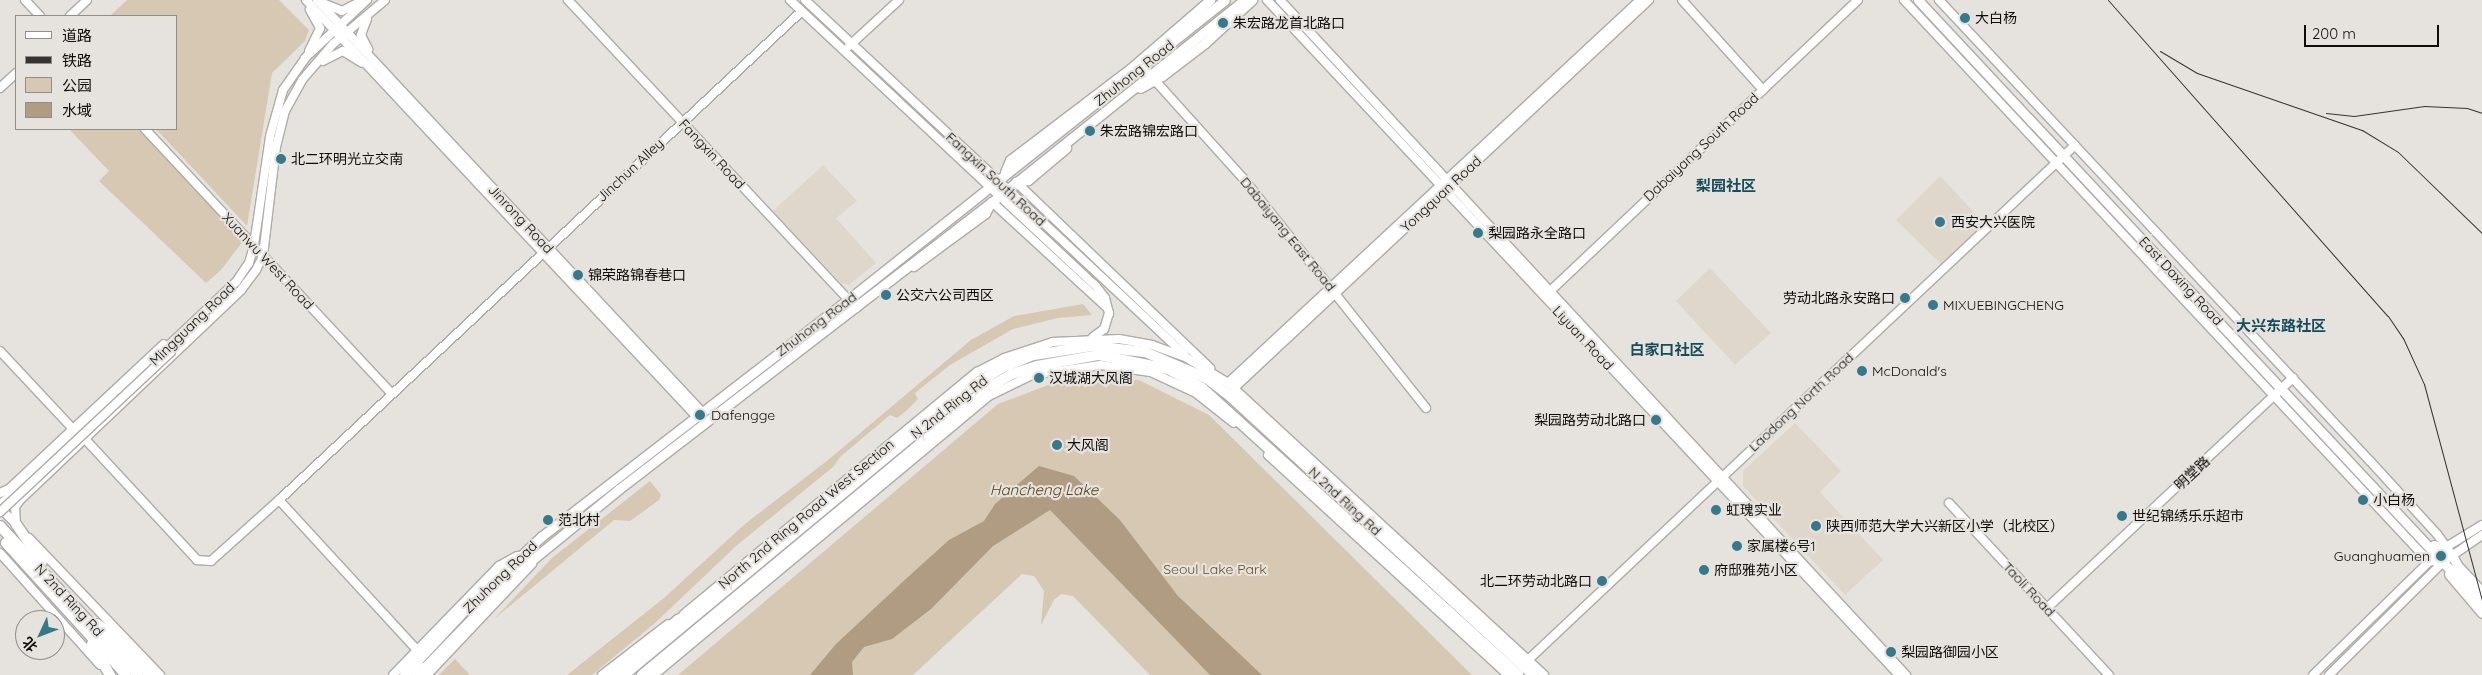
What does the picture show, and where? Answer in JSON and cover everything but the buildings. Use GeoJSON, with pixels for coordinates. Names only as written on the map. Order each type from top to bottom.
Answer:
{"type":"FeatureCollection","features":[{"type":"Feature","properties":{"kind":"highway","name":"N 2nd Ring Rd"},"geometry":{"type":"LineString","coordinates":[[624,675],[700,607],[968,389],[1001,368],[1034,355],[1076,347],[1109,346],[1144,352],[1171,361],[1208,379],[1231,396],[1533,675]]}},
{"type":"Feature","properties":{"kind":"highway","name":"N 2nd Ring Rd"},"geometry":{"type":"LineString","coordinates":[[642,675],[986,389],[1037,366],[1099,355],[1168,369],[1202,388],[1518,675]]}},
{"type":"Feature","properties":{"kind":"highway"},"geometry":{"type":"LineString","coordinates":[[0,519],[49,571]]}},
{"type":"Feature","properties":{"kind":"highway"},"geometry":{"type":"LineString","coordinates":[[16,524],[67,597]]}},
{"type":"Feature","properties":{"kind":"highway","name":"N 2nd Ring Rd"},"geometry":{"type":"LineString","coordinates":[[0,526],[67,597],[83,626],[126,675]]}},
{"type":"Feature","properties":{"kind":"highway","name":"N 2nd Ring Rd"},"geometry":{"type":"LineString","coordinates":[[0,536],[78,616],[140,671]]}},
{"type":"Feature","properties":{"kind":"highway"},"geometry":{"type":"LineString","coordinates":[[0,542],[57,603],[114,636],[141,655]]}},
{"type":"Feature","properties":{"kind":"highway"},"geometry":{"type":"LineString","coordinates":[[0,546],[15,559]]}},
{"type":"Feature","properties":{"kind":"highway"},"geometry":{"type":"LineString","coordinates":[[613,675],[678,620],[700,607]]}},
{"type":"Feature","properties":{"kind":"highway"},"geometry":{"type":"LineString","coordinates":[[83,626],[110,675]]}},
{"type":"Feature","properties":{"kind":"highway"},"geometry":{"type":"LineString","coordinates":[[114,636],[140,671],[150,675]]}},
{"type":"Feature","properties":{"kind":"highway"},"geometry":{"type":"LineString","coordinates":[[92,644],[117,675]]}},
{"type":"Feature","properties":{"kind":"highway"},"geometry":{"type":"LineString","coordinates":[[404,675],[421,666]]}},
{"type":"Feature","properties":{"kind":"main road"},"geometry":{"type":"LineString","coordinates":[[25,0],[39,15]]}},
{"type":"Feature","properties":{"kind":"main road"},"geometry":{"type":"LineString","coordinates":[[71,15],[88,0]]}},
{"type":"Feature","properties":{"kind":"main road"},"geometry":{"type":"LineString","coordinates":[[78,15],[94,0]]}},
{"type":"Feature","properties":{"kind":"main road"},"geometry":{"type":"LineString","coordinates":[[305,0],[341,30]]}},
{"type":"Feature","properties":{"kind":"main road"},"geometry":{"type":"LineString","coordinates":[[305,0],[320,28],[305,58]]}},
{"type":"Feature","properties":{"kind":"main road"},"geometry":{"type":"LineString","coordinates":[[318,0],[341,30]]}},
{"type":"Feature","properties":{"kind":"main road"},"geometry":{"type":"LineString","coordinates":[[318,0],[342,11],[365,0]]}},
{"type":"Feature","properties":{"kind":"main road","name":"Mingguang Road"},"geometry":{"type":"LineString","coordinates":[[0,506],[241,290],[263,256],[282,120],[309,71],[365,0]]}},
{"type":"Feature","properties":{"kind":"main road","name":"Fangxin Road"},"geometry":{"type":"LineString","coordinates":[[568,0],[856,308]]}},
{"type":"Feature","properties":{"kind":"main road","name":"Fangxin South Road"},"geometry":{"type":"LineString","coordinates":[[790,0],[988,187],[995,199],[1096,296],[1106,308],[1108,319],[1100,333],[1090,338]]}},
{"type":"Feature","properties":{"kind":"main road","name":"Fangxin South Road"},"geometry":{"type":"LineString","coordinates":[[805,0],[1001,177],[1008,189],[1187,358]]}},
{"type":"Feature","properties":{"kind":"main road"},"geometry":{"type":"LineString","coordinates":[[844,51],[899,0]]}},
{"type":"Feature","properties":{"kind":"main road"},"geometry":{"type":"LineString","coordinates":[[1001,177],[1010,160],[1142,62],[1210,0]]}},
{"type":"Feature","properties":{"kind":"main road","name":"Zhuhong Road"},"geometry":{"type":"LineString","coordinates":[[421,666],[521,554],[849,299],[1128,77],[1142,62],[1224,0]]}},
{"type":"Feature","properties":{"kind":"main road","name":"Zhuhong Road"},"geometry":{"type":"LineString","coordinates":[[421,666],[539,555],[619,489],[856,308],[1152,77],[1244,0]]}},
{"type":"Feature","properties":{"kind":"main road"},"geometry":{"type":"LineString","coordinates":[[1152,77],[1205,43],[1252,0]]}},
{"type":"Feature","properties":{"kind":"main road","name":"Liyuan Road"},"geometry":{"type":"LineString","coordinates":[[1267,0],[1446,186]]}},
{"type":"Feature","properties":{"kind":"main road","name":"Liyuan Road"},"geometry":{"type":"LineString","coordinates":[[1280,0],[1446,186],[1899,675]]}},
{"type":"Feature","properties":{"kind":"main road","name":"Yongquan Road"},"geometry":{"type":"LineString","coordinates":[[1446,186],[1640,0]]}},
{"type":"Feature","properties":{"kind":"main road","name":"Yongquan Road"},"geometry":{"type":"LineString","coordinates":[[1231,386],[1649,0]]}},
{"type":"Feature","properties":{"kind":"main road"},"geometry":{"type":"LineString","coordinates":[[1682,0],[1763,90]]}},
{"type":"Feature","properties":{"kind":"main road","name":"Dabaiyang South Road"},"geometry":{"type":"LineString","coordinates":[[1547,295],[1858,0]]}},
{"type":"Feature","properties":{"kind":"main road"},"geometry":{"type":"LineString","coordinates":[[1904,0],[2056,164],[2280,390]]}},
{"type":"Feature","properties":{"kind":"main road","name":"East Daxing Road"},"geometry":{"type":"LineString","coordinates":[[1918,0],[2066,154]]}},
{"type":"Feature","properties":{"kind":"main road","name":"East Daxing Road"},"geometry":{"type":"LineString","coordinates":[[1925,0],[2280,390],[2441,554],[2456,565],[2482,592]]}},
{"type":"Feature","properties":{"kind":"main road"},"geometry":{"type":"LineString","coordinates":[[1939,0],[2293,378],[2441,554]]}},
{"type":"Feature","properties":{"kind":"main road"},"geometry":{"type":"LineString","coordinates":[[380,72],[361,35],[363,25],[382,3]]}},
{"type":"Feature","properties":{"kind":"main road","name":"Mingguang Road"},"geometry":{"type":"LineString","coordinates":[[0,512],[172,350],[199,317],[236,282],[249,263],[254,245],[276,110],[287,82],[305,58],[341,30],[382,3]]}},
{"type":"Feature","properties":{"kind":"main road","name":"Jinchun Alley"},"geometry":{"type":"LineString","coordinates":[[545,250],[802,11]]}},
{"type":"Feature","properties":{"kind":"main road","name":"Jinrong Road"},"geometry":{"type":"LineString","coordinates":[[341,30],[699,414]]}},
{"type":"Feature","properties":{"kind":"main road"},"geometry":{"type":"LineString","coordinates":[[309,71],[334,53],[343,51],[380,72]]}},
{"type":"Feature","properties":{"kind":"main road","name":"Dabaiyang East Road"},"geometry":{"type":"LineString","coordinates":[[1142,62],[1152,77],[1243,178],[1426,408]]}},
{"type":"Feature","properties":{"kind":"main road"},"geometry":{"type":"LineString","coordinates":[[0,81],[15,67]]}},
{"type":"Feature","properties":{"kind":"main road"},"geometry":{"type":"LineString","coordinates":[[0,88],[15,74]]}},
{"type":"Feature","properties":{"kind":"main road","name":"Xuanwu West Road"},"geometry":{"type":"LineString","coordinates":[[146,130],[392,394]]}},
{"type":"Feature","properties":{"kind":"main road","name":"Laodong North Road"},"geometry":{"type":"LineString","coordinates":[[1528,660],[2075,145]]}},
{"type":"Feature","properties":{"kind":"main road"},"geometry":{"type":"LineString","coordinates":[[1016,182],[1216,375]]}},
{"type":"Feature","properties":{"kind":"main road"},"geometry":{"type":"LineString","coordinates":[[85,439],[197,560],[211,561],[279,500],[545,250]]}},
{"type":"Feature","properties":{"kind":"main road"},"geometry":{"type":"LineString","coordinates":[[0,493],[73,429],[173,335],[199,317]]}},
{"type":"Feature","properties":{"kind":"main road","name":"North 2nd Ring Road West Section"},"geometry":{"type":"LineString","coordinates":[[602,675],[658,630],[700,607],[977,372],[1028,349],[1053,342],[1090,338],[1152,344],[1187,358],[1231,386],[1544,675]]}},
{"type":"Feature","properties":{"kind":"main road"},"geometry":{"type":"LineString","coordinates":[[16,524],[16,504],[85,439],[172,350]]}},
{"type":"Feature","properties":{"kind":"main road"},"geometry":{"type":"LineString","coordinates":[[0,351],[73,429]]}},
{"type":"Feature","properties":{"kind":"main road","name":"North 2nd Ring Road West Section"},"geometry":{"type":"LineString","coordinates":[[654,675],[988,396],[1032,375],[1100,364],[1151,372],[1196,393],[1231,421],[1508,675]]}},
{"type":"Feature","properties":{"kind":"main road","name":"明堂路"},"geometry":{"type":"LineString","coordinates":[[2048,608],[2293,378]]}},
{"type":"Feature","properties":{"kind":"main road","name":"Liyuan Road"},"geometry":{"type":"LineString","coordinates":[[1720,480],[1906,675]]}},
{"type":"Feature","properties":{"kind":"main road"},"geometry":{"type":"LineString","coordinates":[[279,500],[421,666],[393,675]]}},
{"type":"Feature","properties":{"kind":"main road","name":"Taoli Road"},"geometry":{"type":"LineString","coordinates":[[1948,502],[2109,675]]}},
{"type":"Feature","properties":{"kind":"main road"},"geometry":{"type":"LineString","coordinates":[[0,506],[160,675]]}},
{"type":"Feature","properties":{"kind":"main road"},"geometry":{"type":"LineString","coordinates":[[2313,675],[2441,554],[2482,525]]}},
{"type":"Feature","properties":{"kind":"main road"},"geometry":{"type":"LineString","coordinates":[[2441,554],[2482,535]]}},
{"type":"Feature","properties":{"kind":"main road"},"geometry":{"type":"LineString","coordinates":[[0,553],[110,675]]}},
{"type":"Feature","properties":{"kind":"main road","name":"East Daxing Road"},"geometry":{"type":"LineString","coordinates":[[2441,554],[2454,584],[2482,613]]}},
{"type":"Feature","properties":{"kind":"main road","name":"East Daxing Road"},"geometry":{"type":"LineString","coordinates":[[2441,554],[2482,584]]}},
{"type":"Feature","properties":{"kind":"main road"},"geometry":{"type":"LineString","coordinates":[[2329,675],[2443,562]]}},
{"type":"Feature","properties":{"kind":"main road","name":"East Daxing Road"},"geometry":{"type":"LineString","coordinates":[[2443,562],[2482,604]]}},
{"type":"Feature","properties":{"kind":"main road"},"geometry":{"type":"LineString","coordinates":[[658,630],[678,620]]}},
{"type":"Feature","properties":{"kind":"shaded area"},"geometry":{"type":"Polygon","coordinates":[[[823,165],[857,201],[836,218],[876,263],[849,285],[841,283],[773,211],[823,165]]]}},
{"type":"Feature","properties":{"kind":"shaded area","name":"西安大兴医院"},"geometry":{"type":"Polygon","coordinates":[[[1940,176],[1985,224],[1942,265],[1896,220],[1940,176]]]}},
{"type":"Feature","properties":{"kind":"shaded area"},"geometry":{"type":"Polygon","coordinates":[[[1710,268],[1771,333],[1735,365],[1676,301],[1710,268]]]}},
{"type":"Feature","properties":{"kind":"shaded area","name":"陕西师范大学大兴新区小学（北校区）"},"geometry":{"type":"Polygon","coordinates":[[[1795,423],[1841,471],[1820,492],[1883,560],[1845,595],[1743,486],[1743,471],[1795,423]]]}},
{"type":"Feature","properties":{"kind":"green space"},"geometry":{"type":"Polygon","coordinates":[[[127,0],[279,0],[309,30],[305,41],[272,73],[247,226],[157,130],[178,130],[178,15],[111,15],[127,0]]]}},
{"type":"Feature","properties":{"kind":"green space"},"geometry":{"type":"Polygon","coordinates":[[[70,130],[140,130],[243,241],[221,270],[206,283],[99,181],[109,171],[70,130]]]}},
{"type":"Feature","properties":{"kind":"green space"},"geometry":{"type":"Polygon","coordinates":[[[1083,304],[1092,315],[1058,318],[1013,329],[950,365],[915,393],[918,399],[907,410],[897,418],[890,415],[840,457],[833,467],[736,546],[655,623],[592,675],[567,675],[664,598],[745,524],[828,460],[971,340],[1014,316],[1083,304]]]}},
{"type":"Feature","properties":{"kind":"green space","name":"Seoul Lake Park"},"geometry":{"type":"Polygon","coordinates":[[[1139,380],[1209,415],[1472,675],[1150,675],[1073,596],[1061,594],[1054,600],[1041,625],[1044,591],[1034,576],[1022,574],[913,675],[678,675],[998,404],[1056,382],[1139,380]]]}},
{"type":"Feature","properties":{"kind":"green space"},"geometry":{"type":"Polygon","coordinates":[[[650,481],[661,495],[659,500],[630,521],[614,520],[494,619],[552,558],[650,481]]]}},
{"type":"Feature","properties":{"kind":"green space"},"geometry":{"type":"Polygon","coordinates":[[[455,659],[470,675],[439,675],[455,659]]]}},
{"type":"Feature","properties":{"kind":"water","name":"Hancheng Lake"},"geometry":{"type":"Polygon","coordinates":[[[1039,466],[1074,476],[1120,520],[1178,596],[1262,675],[1210,675],[1050,510],[993,546],[931,609],[892,639],[864,647],[852,662],[853,675],[810,675],[836,644],[909,576],[949,540],[984,521],[995,504],[1039,466]]]}},
{"type":"Feature","properties":{"kind":"railway"},"geometry":{"type":"LineString","coordinates":[[2108,0],[2388,316],[2403,338],[2424,384],[2482,601]]}},
{"type":"Feature","properties":{"kind":"railway"},"geometry":{"type":"LineString","coordinates":[[2160,51],[2197,73],[2362,130],[2398,152],[2482,233]]}},
{"type":"Feature","properties":{"kind":"railway"},"geometry":{"type":"LineString","coordinates":[[2326,113],[2354,116],[2424,106],[2467,108],[2482,113]]}},
{"type":"Feature","properties":{"kind":"place","name":"大白杨"},"geometry":{"type":"Point","coordinates":[1965,18]}},
{"type":"Feature","properties":{"kind":"place","name":"朱宏路龙首北路口"},"geometry":{"type":"Point","coordinates":[1223,23]}},
{"type":"Feature","properties":{"kind":"place","name":"朱宏路锦宏路口"},"geometry":{"type":"Point","coordinates":[1090,131]}},
{"type":"Feature","properties":{"kind":"place","name":"北二环明光立交南"},"geometry":{"type":"Point","coordinates":[281,159]}},
{"type":"Feature","properties":{"kind":"place","name":"西安大兴医院"},"geometry":{"type":"Point","coordinates":[1940,222]}},
{"type":"Feature","properties":{"kind":"place","name":"梨园路永全路口"},"geometry":{"type":"Point","coordinates":[1478,233]}},
{"type":"Feature","properties":{"kind":"place","name":"锦荣路锦春巷口"},"geometry":{"type":"Point","coordinates":[578,275]}},
{"type":"Feature","properties":{"kind":"place","name":"公交六公司西区"},"geometry":{"type":"Point","coordinates":[886,295]}},
{"type":"Feature","properties":{"kind":"place","name":"劳动北路永安路口"},"geometry":{"type":"Point","coordinates":[1905,298]}},
{"type":"Feature","properties":{"kind":"place","name":"MIXUEBINGCHENG"},"geometry":{"type":"Point","coordinates":[1933,305]}},
{"type":"Feature","properties":{"kind":"place","name":"McDonald's"},"geometry":{"type":"Point","coordinates":[1862,371]}},
{"type":"Feature","properties":{"kind":"place","name":"汉城湖大风阁"},"geometry":{"type":"Point","coordinates":[1039,378]}},
{"type":"Feature","properties":{"kind":"place","name":"Dafengge"},"geometry":{"type":"Point","coordinates":[700,415]}},
{"type":"Feature","properties":{"kind":"place","name":"梨园路劳动北路口"},"geometry":{"type":"Point","coordinates":[1656,420]}},
{"type":"Feature","properties":{"kind":"place","name":"大风阁"},"geometry":{"type":"Point","coordinates":[1057,445]}},
{"type":"Feature","properties":{"kind":"place","name":"小白杨"},"geometry":{"type":"Point","coordinates":[2363,500]}},
{"type":"Feature","properties":{"kind":"place","name":"虹瑰实业"},"geometry":{"type":"Point","coordinates":[1716,510]}},
{"type":"Feature","properties":{"kind":"place","name":"世纪锦绣乐乐超市"},"geometry":{"type":"Point","coordinates":[2122,516]}},
{"type":"Feature","properties":{"kind":"place","name":"范北村"},"geometry":{"type":"Point","coordinates":[548,520]}},
{"type":"Feature","properties":{"kind":"place","name":"陕西师范大学大兴新区小学（北校区）"},"geometry":{"type":"Point","coordinates":[1816,526]}},
{"type":"Feature","properties":{"kind":"place","name":"家属楼6号1"},"geometry":{"type":"Point","coordinates":[1737,546]}},
{"type":"Feature","properties":{"kind":"place","name":"Guanghuamen"},"geometry":{"type":"Point","coordinates":[2441,556]}},
{"type":"Feature","properties":{"kind":"place","name":"府邸雅苑小区"},"geometry":{"type":"Point","coordinates":[1704,570]}},
{"type":"Feature","properties":{"kind":"place","name":"北二环劳动北路口"},"geometry":{"type":"Point","coordinates":[1602,581]}},
{"type":"Feature","properties":{"kind":"place","name":"梨园路御园小区"},"geometry":{"type":"Point","coordinates":[1891,652]}},
{"type":"Feature","properties":{"kind":"district","name":"梨园社区"},"geometry":{"type":"Point","coordinates":[1726,186]}},
{"type":"Feature","properties":{"kind":"district","name":"大兴东路社区"},"geometry":{"type":"Point","coordinates":[2281,326]}},
{"type":"Feature","properties":{"kind":"district","name":"白家口社区"},"geometry":{"type":"Point","coordinates":[1667,350]}}]}
